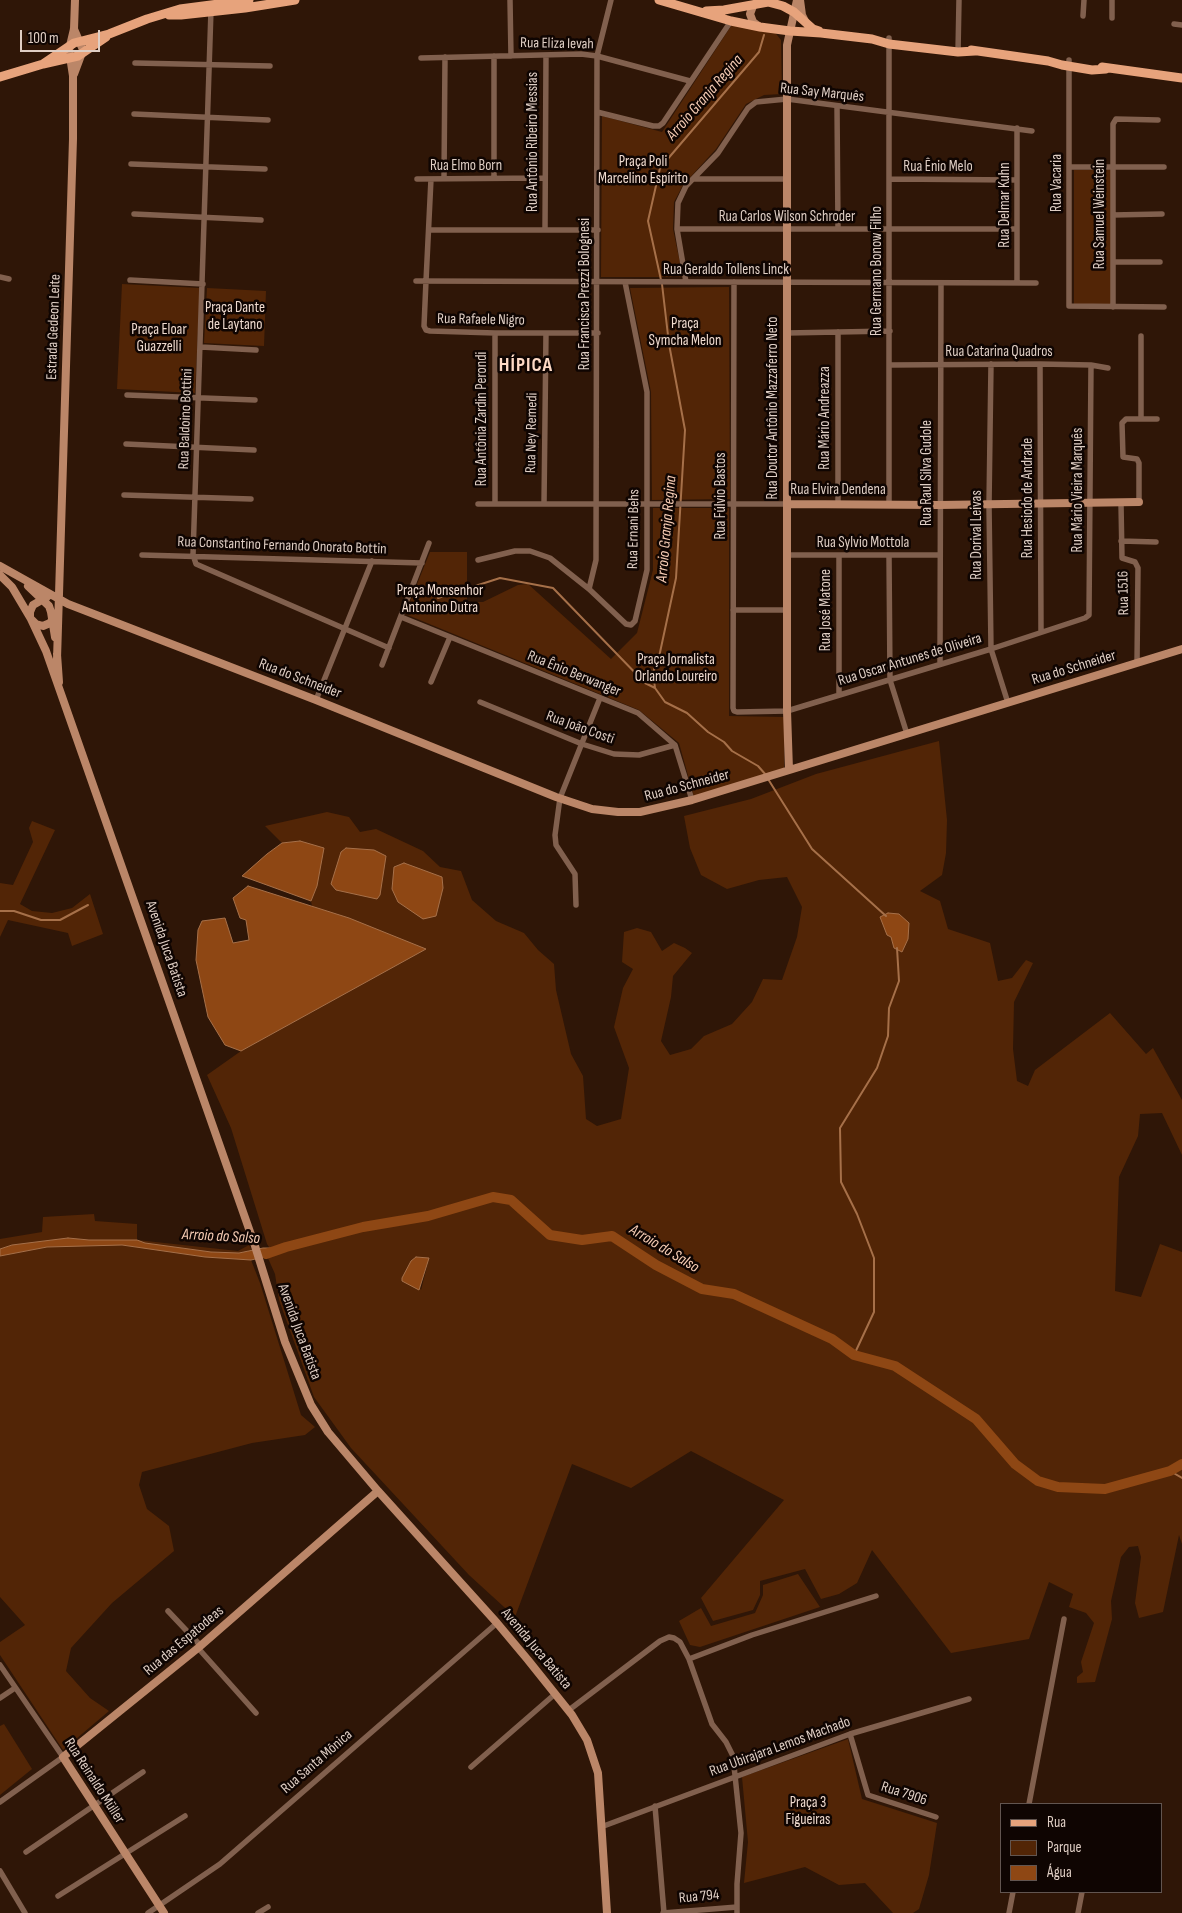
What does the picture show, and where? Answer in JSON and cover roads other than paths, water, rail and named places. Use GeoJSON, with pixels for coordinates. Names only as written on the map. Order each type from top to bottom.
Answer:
{"type":"FeatureCollection","features":[{"type":"Feature","properties":{"kind":"main road"},"geometry":{"type":"LineString","coordinates":[[44,64],[70,46],[81,41],[109,34],[147,19],[166,14],[181,15],[214,5],[249,0]]}},
{"type":"Feature","properties":{"kind":"main road"},"geometry":{"type":"LineString","coordinates":[[214,5],[295,0]]}},
{"type":"Feature","properties":{"kind":"main road"},"geometry":{"type":"LineString","coordinates":[[659,0],[730,21],[760,27],[1069,63],[1092,70],[1106,68],[1182,78]]}},
{"type":"Feature","properties":{"kind":"main road"},"geometry":{"type":"LineString","coordinates":[[700,11],[724,10],[758,2],[768,2],[794,12],[821,33]]}},
{"type":"Feature","properties":{"kind":"main road"},"geometry":{"type":"LineString","coordinates":[[0,77],[83,54],[109,34]]}},
{"type":"Feature","properties":{"kind":"street","name":"Estrada Gedeon Leite"},"geometry":{"type":"LineString","coordinates":[[59,609],[73,139],[73,76],[69,54],[74,29],[75,0]]}},
{"type":"Feature","properties":{"kind":"street"},"geometry":{"type":"LineString","coordinates":[[510,0],[511,56]]}},
{"type":"Feature","properties":{"kind":"street","name":"Rua Francisca Prezzi Bolognesi"},"geometry":{"type":"LineString","coordinates":[[589,589],[596,560],[598,333],[597,56],[611,0]]}},
{"type":"Feature","properties":{"kind":"street"},"geometry":{"type":"LineString","coordinates":[[799,0],[806,23]]}},
{"type":"Feature","properties":{"kind":"street","name":"Rua Doutor Antônio Mazzaferro Neto"},"geometry":{"type":"LineString","coordinates":[[790,770],[787,711],[787,45],[794,12],[799,0]]}},
{"type":"Feature","properties":{"kind":"street"},"geometry":{"type":"LineString","coordinates":[[958,49],[959,0]]}},
{"type":"Feature","properties":{"kind":"street"},"geometry":{"type":"LineString","coordinates":[[1083,16],[1084,0]]}},
{"type":"Feature","properties":{"kind":"street"},"geometry":{"type":"LineString","coordinates":[[1112,0],[1112,18]]}},
{"type":"Feature","properties":{"kind":"street"},"geometry":{"type":"LineString","coordinates":[[758,2],[751,10],[751,18],[760,27]]}},
{"type":"Feature","properties":{"kind":"street","name":"Rua Baldoino Bottini"},"geometry":{"type":"LineString","coordinates":[[194,555],[210,66],[214,5]]}},
{"type":"Feature","properties":{"kind":"street"},"geometry":{"type":"LineString","coordinates":[[598,112],[659,126],[663,123],[730,21]]}},
{"type":"Feature","properties":{"kind":"street"},"geometry":{"type":"LineString","coordinates":[[1174,24],[1182,25]]}},
{"type":"Feature","properties":{"kind":"street"},"geometry":{"type":"LineString","coordinates":[[74,29],[83,46],[83,54]]}},
{"type":"Feature","properties":{"kind":"street","name":"Rua Germano Bonow Filho"},"geometry":{"type":"LineString","coordinates":[[889,41],[889,504]]}},
{"type":"Feature","properties":{"kind":"street","name":"Estrada Gedeon Leite"},"geometry":{"type":"LineString","coordinates":[[73,76],[83,54]]}},
{"type":"Feature","properties":{"kind":"street","name":"Rua Eliza Ievah"},"geometry":{"type":"LineString","coordinates":[[421,58],[581,54],[597,56],[690,81]]}},
{"type":"Feature","properties":{"kind":"street","name":"Rua Antônio Ribeiro Messias"},"geometry":{"type":"LineString","coordinates":[[545,230],[546,55]]}},
{"type":"Feature","properties":{"kind":"street"},"geometry":{"type":"LineString","coordinates":[[494,56],[494,178]]}},
{"type":"Feature","properties":{"kind":"street"},"geometry":{"type":"LineString","coordinates":[[444,179],[445,57]]}},
{"type":"Feature","properties":{"kind":"street"},"geometry":{"type":"LineString","coordinates":[[135,63],[270,66]]}},
{"type":"Feature","properties":{"kind":"street","name":"Rua Vacaria"},"geometry":{"type":"LineString","coordinates":[[1069,63],[1069,306],[1113,307]]}},
{"type":"Feature","properties":{"kind":"street","name":"Rua Say Marquês"},"geometry":{"type":"LineString","coordinates":[[686,282],[677,230],[678,203],[686,186],[718,153],[748,108],[756,102],[787,99],[1032,130]]}},
{"type":"Feature","properties":{"kind":"street"},"geometry":{"type":"LineString","coordinates":[[837,106],[838,229]]}},
{"type":"Feature","properties":{"kind":"street"},"geometry":{"type":"LineString","coordinates":[[134,114],[268,120]]}},
{"type":"Feature","properties":{"kind":"street","name":"Rua Samuel Weinstein"},"geometry":{"type":"LineString","coordinates":[[1113,307],[1114,121],[1116,119],[1158,120]]}},
{"type":"Feature","properties":{"kind":"street","name":"Rua Delmar Kuhn"},"geometry":{"type":"LineString","coordinates":[[1017,128],[1017,282]]}},
{"type":"Feature","properties":{"kind":"street"},"geometry":{"type":"LineString","coordinates":[[131,164],[265,169]]}},
{"type":"Feature","properties":{"kind":"street"},"geometry":{"type":"LineString","coordinates":[[1070,167],[1164,167]]}},
{"type":"Feature","properties":{"kind":"street","name":"Rua Elmo Born"},"geometry":{"type":"LineString","coordinates":[[417,179],[545,178]]}},
{"type":"Feature","properties":{"kind":"street","name":"Rua Rafaele Nigro"},"geometry":{"type":"LineString","coordinates":[[431,179],[424,326],[426,330],[495,333],[598,333]]}},
{"type":"Feature","properties":{"kind":"street"},"geometry":{"type":"LineString","coordinates":[[693,179],[786,179]]}},
{"type":"Feature","properties":{"kind":"street","name":"Rua Ênio Melo"},"geometry":{"type":"LineString","coordinates":[[889,179],[1017,180]]}},
{"type":"Feature","properties":{"kind":"street"},"geometry":{"type":"LineString","coordinates":[[134,214],[261,220]]}},
{"type":"Feature","properties":{"kind":"street"},"geometry":{"type":"LineString","coordinates":[[1113,215],[1162,214]]}},
{"type":"Feature","properties":{"kind":"street","name":"Rua Carlos Wilson Schroder"},"geometry":{"type":"LineString","coordinates":[[677,230],[1017,229]]}},
{"type":"Feature","properties":{"kind":"street"},"geometry":{"type":"LineString","coordinates":[[429,230],[598,230]]}},
{"type":"Feature","properties":{"kind":"street"},"geometry":{"type":"LineString","coordinates":[[1113,262],[1160,262]]}},
{"type":"Feature","properties":{"kind":"street"},"geometry":{"type":"LineString","coordinates":[[0,277],[9,279]]}},
{"type":"Feature","properties":{"kind":"street"},"geometry":{"type":"LineString","coordinates":[[130,280],[203,284]]}},
{"type":"Feature","properties":{"kind":"street","name":"Rua Geraldo Tollens Linck"},"geometry":{"type":"LineString","coordinates":[[416,281],[1036,283]]}},
{"type":"Feature","properties":{"kind":"street","name":"Rua Ernani Behs"},"geometry":{"type":"LineString","coordinates":[[478,560],[515,551],[530,551],[550,558],[589,589],[626,624],[631,625],[635,620],[647,570],[647,392],[625,282]]}},
{"type":"Feature","properties":{"kind":"street","name":"Rua Fúlvio Bastos"},"geometry":{"type":"LineString","coordinates":[[734,282],[734,711]]}},
{"type":"Feature","properties":{"kind":"street","name":"Rua Raul Silva Gudole"},"geometry":{"type":"LineString","coordinates":[[940,664],[941,283]]}},
{"type":"Feature","properties":{"kind":"street"},"geometry":{"type":"LineString","coordinates":[[1113,307],[1164,307]]}},
{"type":"Feature","properties":{"kind":"street"},"geometry":{"type":"LineString","coordinates":[[787,333],[890,331]]}},
{"type":"Feature","properties":{"kind":"street","name":"Rua Mário Andreazza"},"geometry":{"type":"LineString","coordinates":[[838,332],[838,504]]}},
{"type":"Feature","properties":{"kind":"street","name":"Rua Antônia Zardin Perondi"},"geometry":{"type":"LineString","coordinates":[[495,333],[495,504]]}},
{"type":"Feature","properties":{"kind":"street","name":"Rua Ney Remedi"},"geometry":{"type":"LineString","coordinates":[[544,504],[546,333]]}},
{"type":"Feature","properties":{"kind":"street"},"geometry":{"type":"LineString","coordinates":[[1141,336],[1141,419]]}},
{"type":"Feature","properties":{"kind":"street"},"geometry":{"type":"LineString","coordinates":[[201,347],[256,350]]}},
{"type":"Feature","properties":{"kind":"street","name":"Rua Dorival Leivas"},"geometry":{"type":"LineString","coordinates":[[991,364],[989,504],[991,649],[1008,703]]}},
{"type":"Feature","properties":{"kind":"street","name":"Rua Catarina Quadros"},"geometry":{"type":"LineString","coordinates":[[890,365],[1040,364],[1091,365],[1108,368]]}},
{"type":"Feature","properties":{"kind":"street","name":"Rua Hesiodo de Andrade"},"geometry":{"type":"LineString","coordinates":[[1040,364],[1041,632]]}},
{"type":"Feature","properties":{"kind":"street","name":"Rua Mário Vieira Marquês"},"geometry":{"type":"LineString","coordinates":[[1090,615],[1091,365]]}},
{"type":"Feature","properties":{"kind":"street"},"geometry":{"type":"LineString","coordinates":[[127,395],[255,400]]}},
{"type":"Feature","properties":{"kind":"street"},"geometry":{"type":"LineString","coordinates":[[1139,502],[1139,464],[1137,459],[1123,457],[1122,423],[1126,419],[1157,419]]}},
{"type":"Feature","properties":{"kind":"street"},"geometry":{"type":"LineString","coordinates":[[126,444],[254,450]]}},
{"type":"Feature","properties":{"kind":"street"},"geometry":{"type":"LineString","coordinates":[[124,495],[252,499]]}},
{"type":"Feature","properties":{"kind":"street","name":"Rua Elvira Dendena"},"geometry":{"type":"LineString","coordinates":[[478,504],[939,505],[1121,504],[1139,502]]}},
{"type":"Feature","properties":{"kind":"street","name":"Rua 1516"},"geometry":{"type":"LineString","coordinates":[[1121,504],[1122,558],[1135,562],[1138,568],[1137,663]]}},
{"type":"Feature","properties":{"kind":"street"},"geometry":{"type":"LineString","coordinates":[[1121,541],[1156,542]]}},
{"type":"Feature","properties":{"kind":"street"},"geometry":{"type":"LineString","coordinates":[[382,665],[429,544]]}},
{"type":"Feature","properties":{"kind":"street","name":"Rua Constantino Fernando Onorato Bottin"},"geometry":{"type":"LineString","coordinates":[[142,554],[422,563]]}},
{"type":"Feature","properties":{"kind":"street"},"geometry":{"type":"LineString","coordinates":[[194,555],[196,564],[389,648]]}},
{"type":"Feature","properties":{"kind":"street","name":"Rua Sylvio Mottola"},"geometry":{"type":"LineString","coordinates":[[787,555],[939,555]]}},
{"type":"Feature","properties":{"kind":"street","name":"Rua José Matone"},"geometry":{"type":"LineString","coordinates":[[839,555],[839,694]]}},
{"type":"Feature","properties":{"kind":"street"},"geometry":{"type":"LineString","coordinates":[[889,555],[890,680],[906,734]]}},
{"type":"Feature","properties":{"kind":"street"},"geometry":{"type":"LineString","coordinates":[[316,700],[372,561]]}},
{"type":"Feature","properties":{"kind":"street","name":"Avenida Juca Batista"},"geometry":{"type":"LineString","coordinates":[[0,566],[60,599]]}},
{"type":"Feature","properties":{"kind":"street","name":"Avenida Juca Batista"},"geometry":{"type":"LineString","coordinates":[[14,574],[44,599],[52,612],[58,659]]}},
{"type":"Feature","properties":{"kind":"street","name":"Avenida Juca Batista"},"geometry":{"type":"LineString","coordinates":[[0,575],[12,587],[31,619],[46,651],[261,1263],[285,1342],[311,1405],[328,1432],[378,1491],[497,1623],[568,1710],[587,1740],[598,1774],[607,1913]]}},
{"type":"Feature","properties":{"kind":"street"},"geometry":{"type":"LineString","coordinates":[[61,578],[58,587],[31,608],[31,619],[39,625],[46,625],[52,620],[63,604],[68,604]]}},
{"type":"Feature","properties":{"kind":"street","name":"Rua do Schneider"},"geometry":{"type":"LineString","coordinates":[[60,599],[68,604],[316,700],[560,798],[592,809],[618,812],[640,812],[692,800],[1182,649]]}},
{"type":"Feature","properties":{"kind":"street","name":"Avenida Juca Batista"},"geometry":{"type":"LineString","coordinates":[[59,609],[58,659],[60,692]]}},
{"type":"Feature","properties":{"kind":"street"},"geometry":{"type":"LineString","coordinates":[[733,610],[787,610]]}},
{"type":"Feature","properties":{"kind":"street","name":"Rua Oscar Antunes de Oliveira"},"geometry":{"type":"LineString","coordinates":[[734,711],[787,711],[991,649],[1090,615]]}},
{"type":"Feature","properties":{"kind":"street","name":"Rua Ênio Berwanger"},"geometry":{"type":"LineString","coordinates":[[401,617],[638,714],[675,745]]}},
{"type":"Feature","properties":{"kind":"street"},"geometry":{"type":"LineString","coordinates":[[431,682],[450,636]]}},
{"type":"Feature","properties":{"kind":"street"},"geometry":{"type":"LineString","coordinates":[[576,905],[574,874],[556,845],[555,835],[560,798],[600,698]]}},
{"type":"Feature","properties":{"kind":"street","name":"Rua João Costi"},"geometry":{"type":"LineString","coordinates":[[480,702],[582,744],[614,754],[639,755],[675,745]]}},
{"type":"Feature","properties":{"kind":"street"},"geometry":{"type":"LineString","coordinates":[[675,745],[692,800]]}},
{"type":"Feature","properties":{"kind":"street","name":"Rua das Espatodeas"},"geometry":{"type":"LineString","coordinates":[[0,1802],[63,1757],[199,1647],[378,1491]]}},
{"type":"Feature","properties":{"kind":"street"},"geometry":{"type":"LineString","coordinates":[[689,1659],[752,1635],[876,1596]]}},
{"type":"Feature","properties":{"kind":"street"},"geometry":{"type":"LineString","coordinates":[[168,1611],[256,1713]]}},
{"type":"Feature","properties":{"kind":"street"},"geometry":{"type":"LineString","coordinates":[[1029,1803],[1064,1619]]}},
{"type":"Feature","properties":{"kind":"street","name":"Rua Santa Mônica"},"geometry":{"type":"LineString","coordinates":[[148,1913],[220,1864],[497,1623]]}},
{"type":"Feature","properties":{"kind":"street"},"geometry":{"type":"LineString","coordinates":[[568,1710],[660,1641],[669,1637],[680,1642],[689,1659],[712,1724],[726,1742],[733,1756],[742,1833],[737,1884],[737,1910]]}},
{"type":"Feature","properties":{"kind":"street","name":"Rua Reinaldo Müller"},"geometry":{"type":"LineString","coordinates":[[0,1665],[63,1757],[164,1913]]}},
{"type":"Feature","properties":{"kind":"street"},"geometry":{"type":"LineString","coordinates":[[0,1698],[15,1688]]}},
{"type":"Feature","properties":{"kind":"street"},"geometry":{"type":"LineString","coordinates":[[471,1767],[555,1694]]}},
{"type":"Feature","properties":{"kind":"street","name":"Rua Ubirajara Lemos Machado"},"geometry":{"type":"LineString","coordinates":[[601,1827],[850,1734],[969,1699]]}},
{"type":"Feature","properties":{"kind":"street","name":"Rua 7906"},"geometry":{"type":"LineString","coordinates":[[850,1734],[868,1795],[936,1818]]}},
{"type":"Feature","properties":{"kind":"street"},"geometry":{"type":"LineString","coordinates":[[26,1852],[143,1772]]}},
{"type":"Feature","properties":{"kind":"street"},"geometry":{"type":"LineString","coordinates":[[655,1806],[664,1913]]}},
{"type":"Feature","properties":{"kind":"street"},"geometry":{"type":"LineString","coordinates":[[58,1896],[185,1816]]}},
{"type":"Feature","properties":{"kind":"street"},"geometry":{"type":"LineString","coordinates":[[0,1871],[25,1913]]}},
{"type":"Feature","properties":{"kind":"street"},"geometry":{"type":"LineString","coordinates":[[1009,1913],[1013,1893]]}},
{"type":"Feature","properties":{"kind":"street"},"geometry":{"type":"LineString","coordinates":[[1078,1913],[1082,1893]]}},
{"type":"Feature","properties":{"kind":"street"},"geometry":{"type":"LineString","coordinates":[[258,1913],[268,1906]]}},
{"type":"Feature","properties":{"kind":"street","name":"Rua 794"},"geometry":{"type":"LineString","coordinates":[[664,1913],[737,1910]]}},
{"type":"Feature","properties":{"kind":"water"},"geometry":{"type":"Polygon","coordinates":[[[300,841],[324,848],[317,886],[311,901],[242,876],[282,843],[300,841]]]}},
{"type":"Feature","properties":{"kind":"water"},"geometry":{"type":"Polygon","coordinates":[[[346,848],[374,850],[386,856],[380,895],[377,899],[336,890],[331,884],[341,852],[346,848]]]}},
{"type":"Feature","properties":{"kind":"water"},"geometry":{"type":"Polygon","coordinates":[[[404,863],[442,877],[443,888],[436,916],[423,919],[398,902],[392,889],[394,867],[404,863]]]}},
{"type":"Feature","properties":{"kind":"water"},"geometry":{"type":"Polygon","coordinates":[[[248,886],[349,918],[426,949],[241,1051],[225,1045],[208,1017],[196,960],[198,930],[202,921],[225,918],[233,943],[249,940],[246,920],[240,918],[233,898],[248,886]]]}},
{"type":"Feature","properties":{"kind":"water"},"geometry":{"type":"Polygon","coordinates":[[[888,913],[899,914],[909,923],[908,939],[902,952],[894,948],[891,937],[887,935],[880,917],[888,913]]]}},
{"type":"Feature","properties":{"kind":"water"},"geometry":{"type":"Polygon","coordinates":[[[68,1238],[137,1240],[145,1243],[211,1252],[239,1253],[263,1248],[279,1248],[277,1254],[251,1260],[205,1257],[122,1245],[47,1247],[0,1256],[0,1249],[12,1245],[68,1238]]]}},
{"type":"Feature","properties":{"kind":"water"},"geometry":{"type":"Polygon","coordinates":[[[416,1257],[429,1258],[419,1290],[402,1281],[411,1261],[416,1257]]]}},
{"type":"Feature","properties":{"kind":"waterway","name":"Arroio Granja Regina"},"geometry":{"type":"LineString","coordinates":[[661,280],[648,221],[660,168],[759,52],[764,35]]}},
{"type":"Feature","properties":{"kind":"waterway","name":"Arroio Granja Regina"},"geometry":{"type":"LineString","coordinates":[[662,284],[669,344],[685,430],[676,578],[659,657],[653,672],[655,688],[665,702],[687,713],[708,732],[724,742],[732,751],[758,766],[766,775]]}},
{"type":"Feature","properties":{"kind":"waterway"},"geometry":{"type":"LineString","coordinates":[[438,598],[500,578],[553,588],[645,683],[655,688]]}},
{"type":"Feature","properties":{"kind":"waterway","name":"Arroio Granja Regina"},"geometry":{"type":"LineString","coordinates":[[768,779],[812,849],[886,916]]}},
{"type":"Feature","properties":{"kind":"waterway"},"geometry":{"type":"LineString","coordinates":[[0,911],[14,911],[41,920],[60,920],[88,905]]}},
{"type":"Feature","properties":{"kind":"waterway","name":"Arroio Granja Regina"},"geometry":{"type":"LineString","coordinates":[[854,1355],[874,1312],[874,1258],[857,1214],[841,1182],[840,1128],[877,1068],[888,1036],[889,1008],[899,981],[897,948]]}},
{"type":"Feature","properties":{"kind":"waterway","name":"Arroio do Salso"},"geometry":{"type":"LineString","coordinates":[[266,1254],[363,1227],[428,1216],[493,1197],[511,1200],[550,1235],[582,1240],[612,1236],[656,1265],[702,1289],[734,1294],[832,1339],[854,1355],[895,1366],[976,1419],[1015,1464],[1038,1481],[1058,1487],[1105,1489],[1170,1471],[1182,1464]]}},
{"type":"Feature","properties":{"kind":"waterway"},"geometry":{"type":"LineString","coordinates":[[1170,1471],[1182,1478]]}},
{"type":"Feature","properties":{"kind":"district","name":"HÍPICA"},"geometry":{"type":"Point","coordinates":[526,366]}},
{"type":"Feature","properties":{"kind":"park label","name":"Praça Poli Marcelino Espírito"},"geometry":{"type":"Point","coordinates":[643,170]}},
{"type":"Feature","properties":{"kind":"park label","name":"Praça Dante de Laytano"},"geometry":{"type":"Point","coordinates":[235,316]}},
{"type":"Feature","properties":{"kind":"park label","name":"Praça Symcha Melon"},"geometry":{"type":"Point","coordinates":[685,332]}},
{"type":"Feature","properties":{"kind":"park label","name":"Praça Eloar Guazzelli"},"geometry":{"type":"Point","coordinates":[159,338]}},
{"type":"Feature","properties":{"kind":"park label","name":"Praça Monsenhor Antonino Dutra"},"geometry":{"type":"Point","coordinates":[440,600]}},
{"type":"Feature","properties":{"kind":"park label","name":"Praça Jornalista Orlando Loureiro"},"geometry":{"type":"Point","coordinates":[676,668]}},
{"type":"Feature","properties":{"kind":"park label","name":"Praça 3 Figueiras"},"geometry":{"type":"Point","coordinates":[808,1812]}}]}
